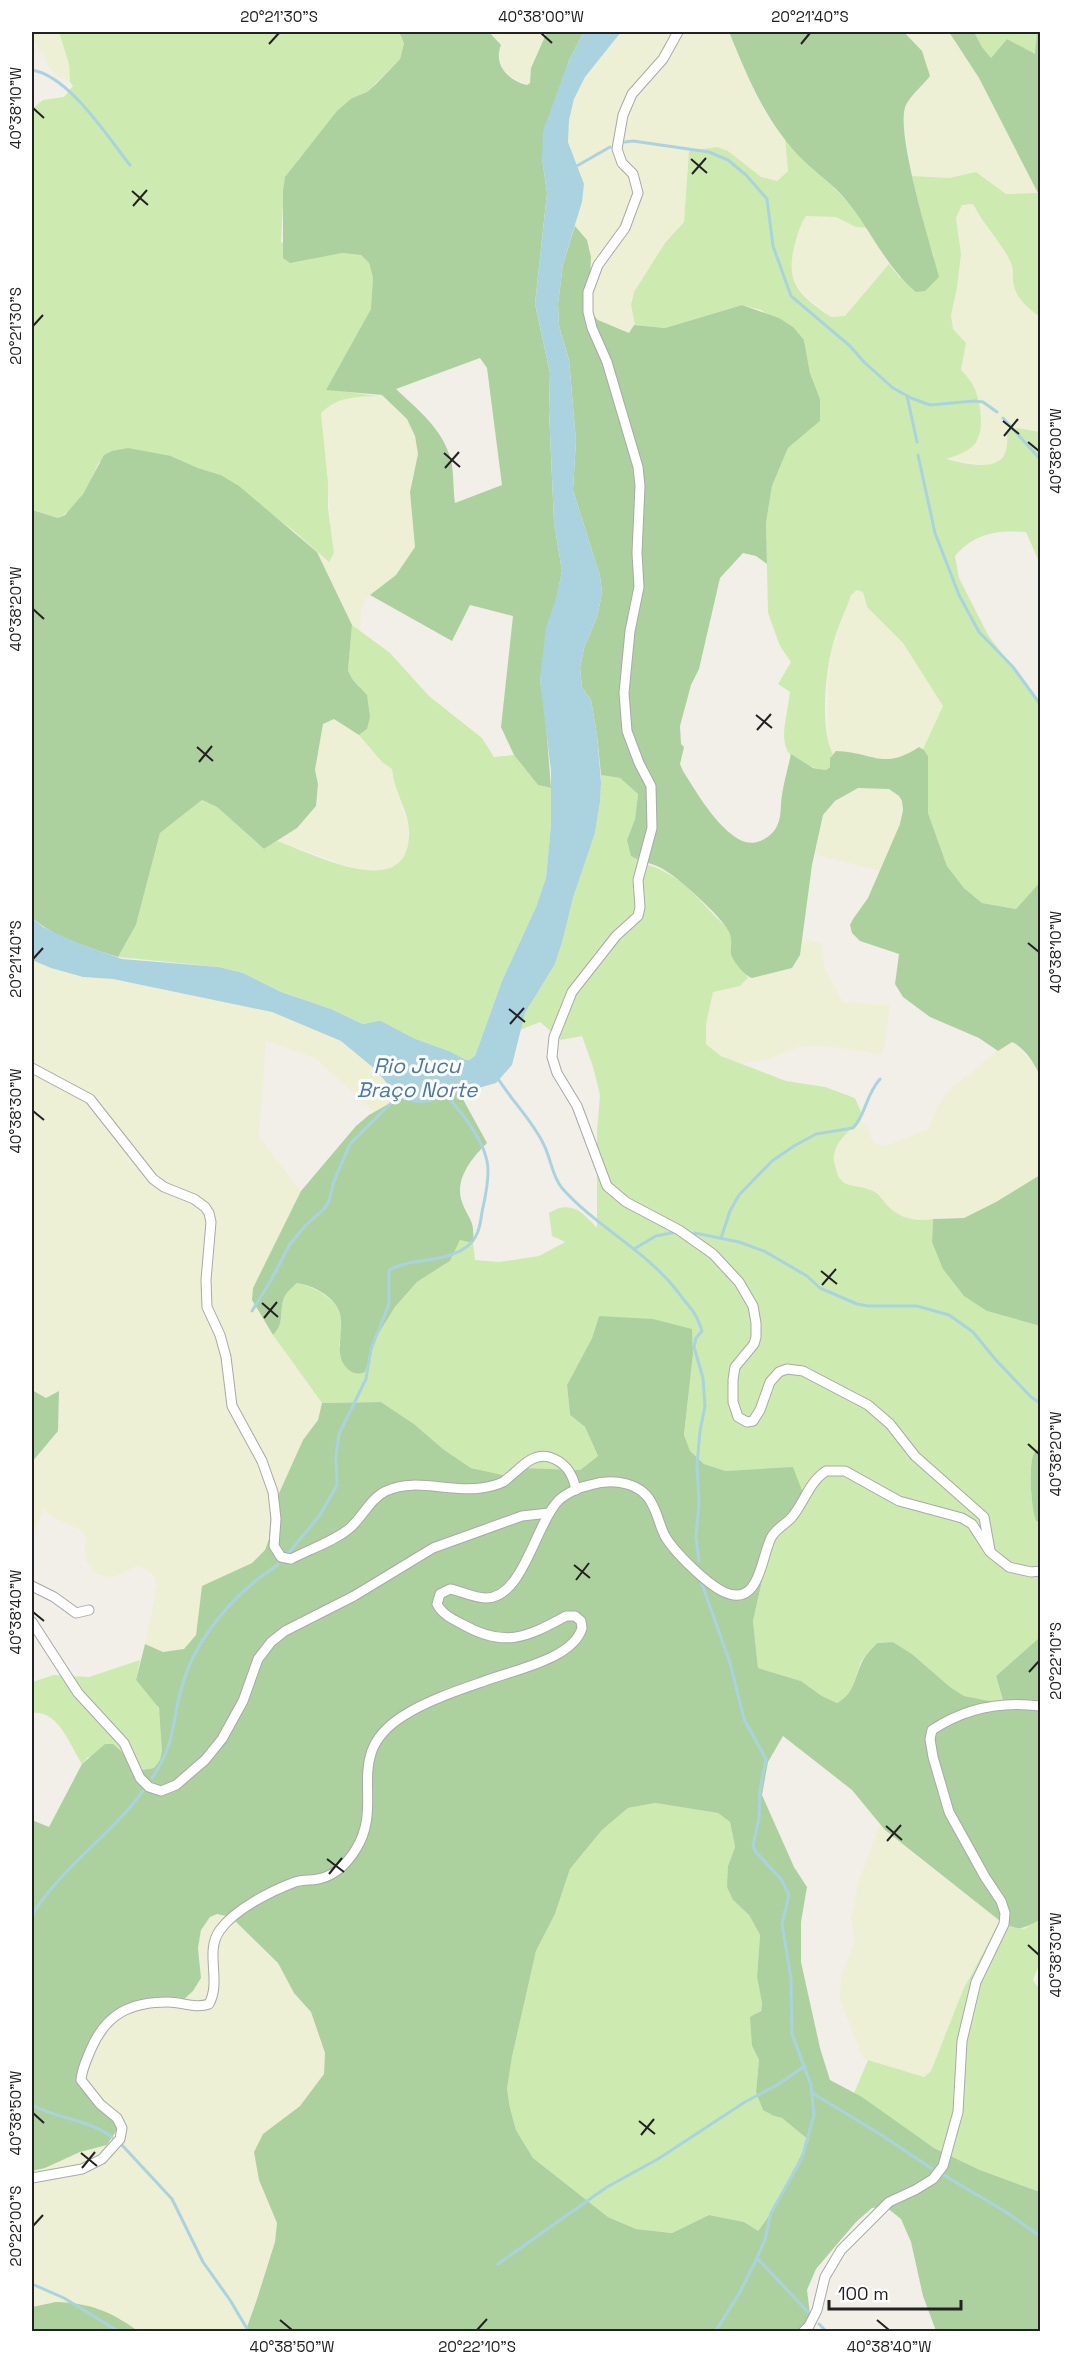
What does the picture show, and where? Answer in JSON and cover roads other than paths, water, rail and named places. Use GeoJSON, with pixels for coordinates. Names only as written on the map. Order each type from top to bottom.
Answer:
{"type":"FeatureCollection","features":[{"type":"Feature","properties":{"kind":"street"},"geometry":{"type":"LineString","coordinates":[[678,32],[663,59],[632,94],[623,115],[616,149],[622,163],[633,174],[638,193],[625,228],[598,265],[588,292],[591,328],[607,362],[638,467],[640,486],[637,553],[639,587],[630,631],[624,693],[627,730],[639,763],[651,786],[652,828],[638,880],[640,907],[638,916],[616,936],[572,992],[554,1037],[552,1057],[558,1073],[577,1106],[608,1186],[626,1202],[679,1230],[713,1254],[739,1282],[753,1306],[756,1336],[754,1344],[735,1367],[733,1380],[734,1402],[738,1417],[747,1422],[753,1421],[760,1410],[770,1382],[779,1372],[787,1369],[803,1371],[860,1400],[885,1420],[915,1456],[984,1517],[990,1552]]}},
{"type":"Feature","properties":{"kind":"street"},"geometry":{"type":"LineString","coordinates":[[32,1068],[90,1099],[153,1179],[164,1187],[194,1199],[209,1213],[211,1222],[206,1280],[207,1307],[220,1335],[226,1357],[232,1406],[262,1461],[273,1492],[276,1519],[274,1546],[281,1557],[291,1559],[350,1527],[382,1493],[392,1488],[419,1485],[481,1489],[501,1483],[530,1460],[543,1456],[563,1463],[574,1478],[576,1490]]}},
{"type":"Feature","properties":{"kind":"street"},"geometry":{"type":"LineString","coordinates":[[32,2178],[82,2169],[102,2159],[120,2139],[121,2124],[100,2104],[81,2080],[82,2070],[97,2035],[108,2020],[125,2009],[141,2004],[170,2001],[201,2007],[209,2004],[214,1994],[212,1956],[214,1939],[222,1927],[259,1898],[298,1881],[323,1878],[339,1870],[357,1849],[367,1812],[368,1760],[377,1738],[389,1725],[409,1712],[483,1681],[529,1668],[576,1641],[582,1628],[581,1621],[575,1616],[566,1616],[517,1638],[501,1639],[481,1635],[443,1613],[437,1604],[440,1594],[450,1589],[484,1598],[501,1595],[512,1586],[549,1513],[559,1500],[591,1484],[612,1482],[630,1484],[645,1493],[665,1536],[678,1552],[723,1591],[734,1595],[746,1593],[756,1581],[774,1533],[790,1520],[801,1506],[811,1484],[826,1471],[845,1471],[899,1501],[962,1518],[972,1524],[990,1552],[1009,1567],[1031,1572],[1041,1571]]}},
{"type":"Feature","properties":{"kind":"street"},"geometry":{"type":"LineString","coordinates":[[32,1622],[78,1693],[124,1743],[141,1778],[149,1787],[160,1791],[176,1785],[205,1760],[222,1739],[243,1701],[258,1659],[271,1642],[285,1631],[354,1596],[433,1548],[522,1516],[549,1513]]}},
{"type":"Feature","properties":{"kind":"street"},"geometry":{"type":"LineString","coordinates":[[32,1586],[54,1597],[76,1613],[89,1610]]}},
{"type":"Feature","properties":{"kind":"street"},"geometry":{"type":"LineString","coordinates":[[802,2331],[809,2326],[817,2310],[825,2277],[841,2250],[889,2202],[933,2179],[943,2166],[958,2112],[962,2041],[976,1982],[1004,1924],[1005,1913],[1001,1901],[949,1812],[933,1757],[930,1739],[932,1730],[951,1717],[982,1708],[1018,1703],[1041,1706]]}},
{"type":"Feature","properties":{"kind":"water","name":"Rio Jucu Braço Norte"},"geometry":{"type":"Polygon","coordinates":[[[584,32],[621,32],[585,77],[574,99],[569,120],[568,142],[584,184],[582,202],[563,264],[558,304],[559,326],[569,360],[576,441],[573,490],[600,576],[602,593],[597,617],[584,648],[580,668],[582,687],[591,700],[597,735],[601,782],[600,802],[595,833],[573,898],[555,964],[525,1013],[512,1065],[496,1083],[430,1102],[416,1103],[399,1098],[376,1070],[341,1041],[272,1012],[113,979],[83,977],[32,960],[32,918],[43,927],[72,941],[122,959],[219,967],[243,973],[281,992],[331,1009],[419,1051],[446,1058],[469,1060],[475,1056],[502,981],[536,907],[546,878],[551,825],[551,771],[540,680],[546,627],[556,599],[562,571],[554,522],[549,410],[550,373],[535,304],[547,193],[542,158],[543,131],[569,60],[584,32]]]}},
{"type":"Feature","properties":{"kind":"waterway"},"geometry":{"type":"LineString","coordinates":[[32,70],[60,83],[73,95],[99,124],[130,165]]}},
{"type":"Feature","properties":{"kind":"waterway"},"geometry":{"type":"LineString","coordinates":[[625,142],[633,141],[709,152],[728,160],[746,175],[767,199],[773,246],[791,296],[850,346],[893,388],[930,405],[974,401],[983,402],[997,412]]}},
{"type":"Feature","properties":{"kind":"waterway"},"geometry":{"type":"LineString","coordinates":[[575,167],[610,147]]}},
{"type":"Feature","properties":{"kind":"waterway"},"geometry":{"type":"LineString","coordinates":[[907,396],[917,442]]}},
{"type":"Feature","properties":{"kind":"waterway"},"geometry":{"type":"LineString","coordinates":[[1003,418],[1040,459]]}},
{"type":"Feature","properties":{"kind":"waterway"},"geometry":{"type":"LineString","coordinates":[[918,455],[935,533],[959,595],[979,632],[1013,667],[1040,704]]}},
{"type":"Feature","properties":{"kind":"waterway","name":"Rio Jucu Braço Norte"},"geometry":{"type":"LineString","coordinates":[[352,1033],[379,1029],[411,1046],[464,1068]]}},
{"type":"Feature","properties":{"kind":"waterway"},"geometry":{"type":"LineString","coordinates":[[497,1077],[539,1136],[562,1188],[590,1215],[665,1277],[697,1318],[702,1331],[696,1338],[694,1347],[703,1378],[705,1406],[697,1465],[699,1503],[696,1537],[699,1561]]}},
{"type":"Feature","properties":{"kind":"waterway"},"geometry":{"type":"LineString","coordinates":[[721,1238],[730,1211],[739,1195],[772,1161],[816,1134],[853,1128],[880,1079]]}},
{"type":"Feature","properties":{"kind":"waterway"},"geometry":{"type":"LineString","coordinates":[[252,1311],[290,1244],[329,1201],[334,1181],[350,1144],[400,1094]]}},
{"type":"Feature","properties":{"kind":"waterway"},"geometry":{"type":"LineString","coordinates":[[287,1555],[320,1515],[337,1485],[336,1456],[339,1434],[366,1379],[371,1349],[389,1304],[389,1270],[397,1266],[456,1253],[473,1241],[478,1232],[487,1186],[487,1161],[473,1130],[446,1095]]}},
{"type":"Feature","properties":{"kind":"waterway"},"geometry":{"type":"LineString","coordinates":[[634,1249],[656,1236],[676,1232]]}},
{"type":"Feature","properties":{"kind":"waterway"},"geometry":{"type":"LineString","coordinates":[[695,1233],[739,1242],[764,1251],[807,1276],[820,1288],[857,1304],[917,1306],[949,1315],[973,1332],[995,1359],[1031,1397],[1040,1403]]}},
{"type":"Feature","properties":{"kind":"waterway"},"geometry":{"type":"LineString","coordinates":[[152,1778],[170,1742],[179,1697],[194,1655],[210,1628],[231,1604],[278,1564]]}},
{"type":"Feature","properties":{"kind":"waterway"},"geometry":{"type":"LineString","coordinates":[[702,1584],[730,1663],[744,1719],[766,1759],[760,1790],[759,1818],[753,1845],[755,1851],[781,1879],[789,1895],[782,1924],[791,1979],[792,2034],[811,2085],[814,2115],[802,2158],[771,2213],[765,2239],[757,2258],[739,2294],[715,2332]]}},
{"type":"Feature","properties":{"kind":"waterway"},"geometry":{"type":"LineString","coordinates":[[32,1915],[57,1882],[116,1823],[143,1791]]}},
{"type":"Feature","properties":{"kind":"waterway"},"geometry":{"type":"LineString","coordinates":[[498,2264],[607,2187],[658,2159],[805,2066]]}},
{"type":"Feature","properties":{"kind":"waterway"},"geometry":{"type":"LineString","coordinates":[[812,2093],[931,2168]]}},
{"type":"Feature","properties":{"kind":"waterway"},"geometry":{"type":"LineString","coordinates":[[32,2105],[93,2126],[112,2137]]}},
{"type":"Feature","properties":{"kind":"waterway"},"geometry":{"type":"LineString","coordinates":[[121,2144],[172,2199],[203,2262],[249,2332]]}},
{"type":"Feature","properties":{"kind":"waterway"},"geometry":{"type":"LineString","coordinates":[[942,2174],[1006,2212],[1040,2236]]}},
{"type":"Feature","properties":{"kind":"waterway"},"geometry":{"type":"LineString","coordinates":[[757,2258],[808,2312]]}},
{"type":"Feature","properties":{"kind":"waterway"},"geometry":{"type":"LineString","coordinates":[[32,2284],[64,2298],[116,2330]]}},
{"type":"Feature","properties":{"kind":"waterway"},"geometry":{"type":"LineString","coordinates":[[819,2324],[827,2332]]}}]}
